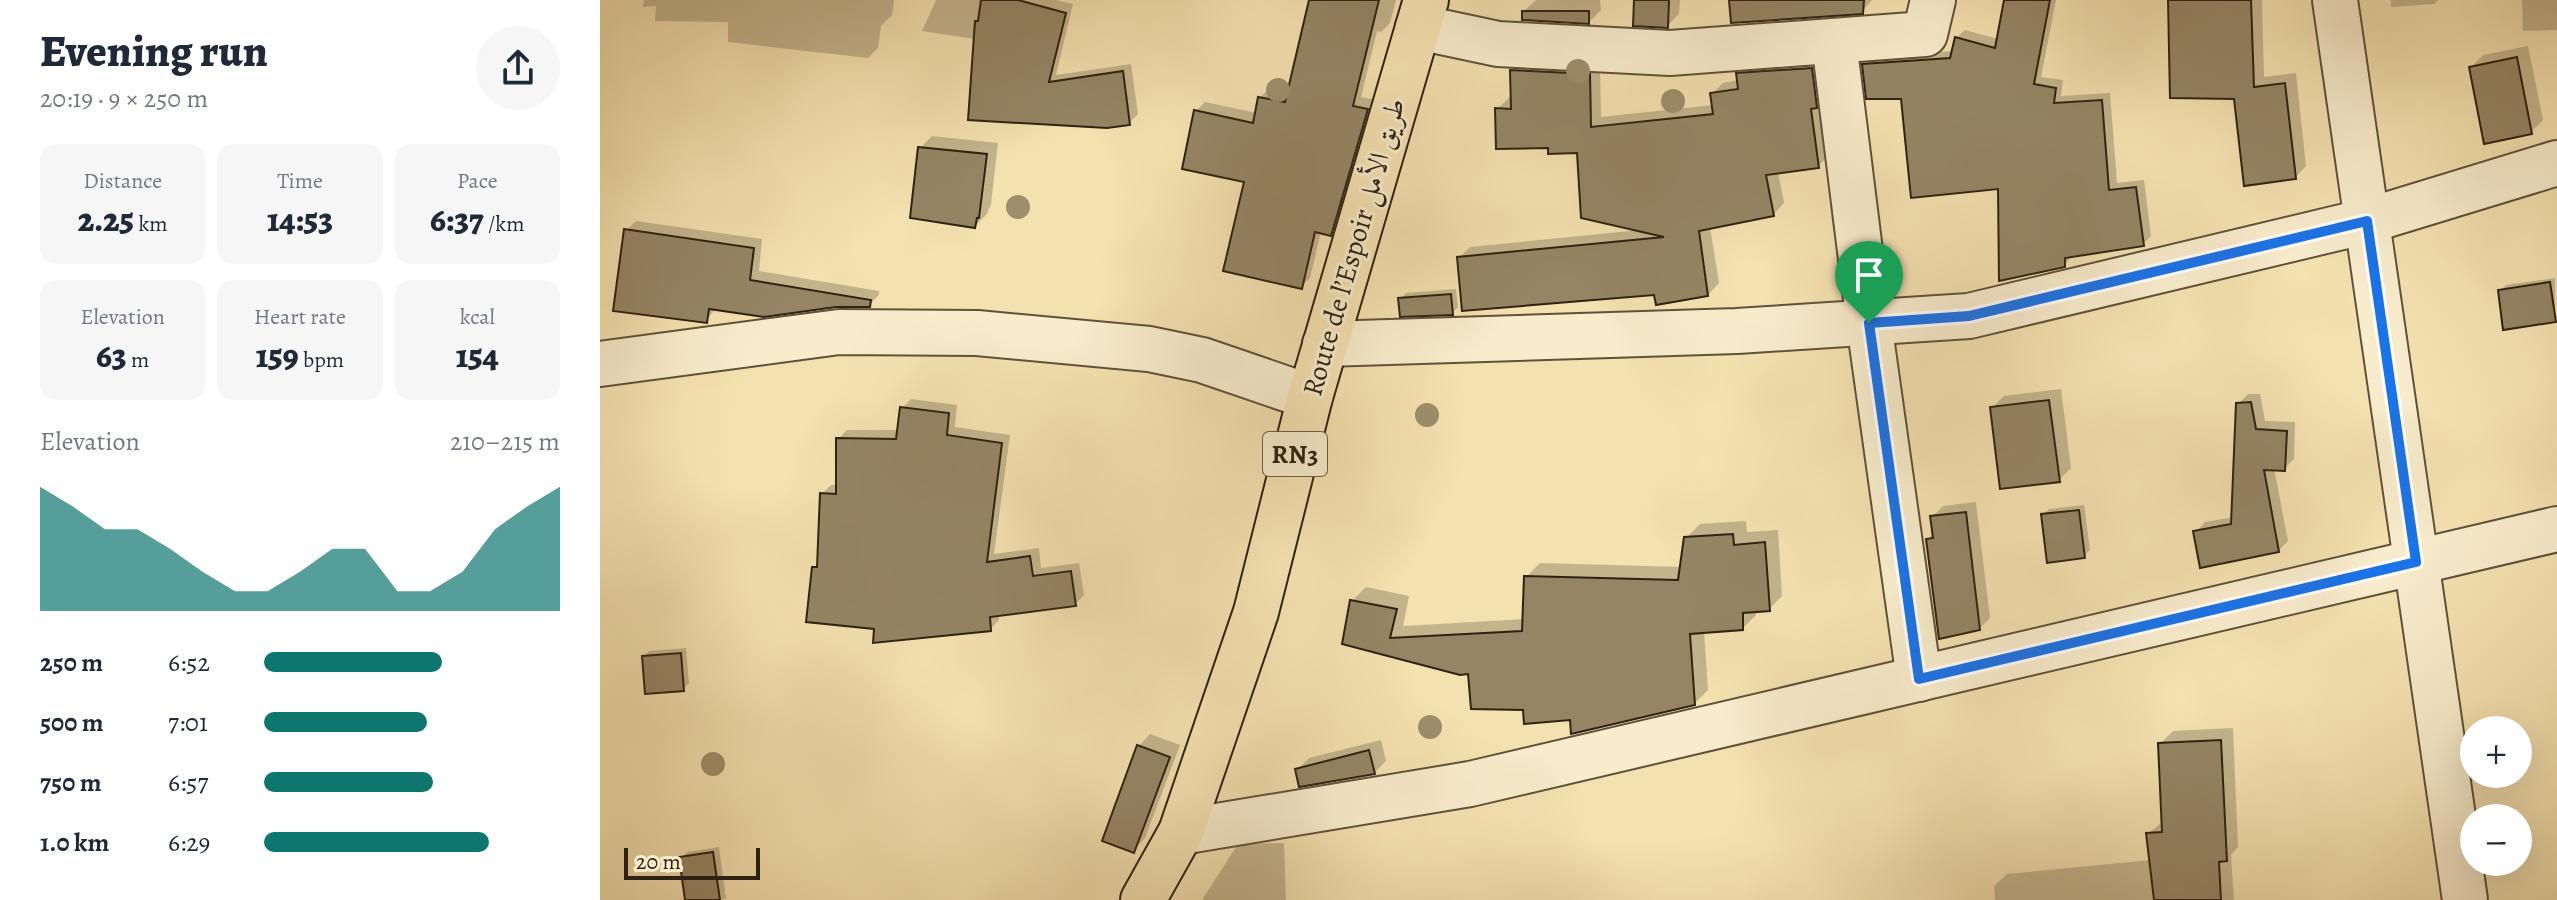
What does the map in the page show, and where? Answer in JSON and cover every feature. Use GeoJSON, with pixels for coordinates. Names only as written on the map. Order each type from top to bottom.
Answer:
{"type":"FeatureCollection","features":[{"type":"Feature","properties":{"kind":"highway","name":"Route de l’Espoir طريق الأمل"},"geometry":{"type":"LineString","coordinates":[[1143,900],[1181,832],[1256,612],[1310,397],[1422,14]]}},
{"type":"Feature","properties":{"kind":"street"},"geometry":{"type":"LineString","coordinates":[[1422,14],[1498,44],[1670,53],[1925,34],[1933,0]]}},
{"type":"Feature","properties":{"kind":"street"},"geometry":{"type":"LineString","coordinates":[[2335,0],[2465,900]]}},
{"type":"Feature","properties":{"kind":"street"},"geometry":{"type":"LineString","coordinates":[[1834,42],[1869,323],[1919,679]]}},
{"type":"Feature","properties":{"kind":"street"},"geometry":{"type":"LineString","coordinates":[[1325,344],[1737,331],[1969,316],[2367,221],[2557,163]]}},
{"type":"Feature","properties":{"kind":"street"},"geometry":{"type":"LineString","coordinates":[[600,364],[839,332],[977,333],[1149,349],[1202,360],[1310,397]]}},
{"type":"Feature","properties":{"kind":"street"},"geometry":{"type":"LineString","coordinates":[[1181,832],[1470,784],[2557,529]]}},
{"type":"Feature","properties":{"kind":"building"},"geometry":{"type":"Polygon","coordinates":[[[981,0],[1018,0],[1066,13],[1049,82],[1123,71],[1130,125],[1107,128],[968,120],[975,21],[978,21],[981,0]]]}},
{"type":"Feature","properties":{"kind":"building"},"geometry":{"type":"Polygon","coordinates":[[[1309,0],[1379,0],[1353,106],[1368,109],[1331,236],[1315,232],[1302,289],[1223,271],[1244,182],[1182,169],[1194,110],[1253,123],[1258,97],[1285,102],[1309,0]]]}},
{"type":"Feature","properties":{"kind":"building"},"geometry":{"type":"Polygon","coordinates":[[[1634,0],[1669,0],[1668,28],[1633,26],[1634,0]]]}},
{"type":"Feature","properties":{"kind":"building"},"geometry":{"type":"Polygon","coordinates":[[[1729,0],[1864,0],[1863,14],[1731,23],[1729,0]]]}},
{"type":"Feature","properties":{"kind":"building"},"geometry":{"type":"Polygon","coordinates":[[[2004,0],[2050,0],[2034,84],[2056,88],[2054,103],[2102,100],[2109,190],[2136,187],[2144,246],[2065,258],[2065,267],[1999,281],[1998,189],[1911,198],[1901,99],[1866,99],[1862,64],[1950,58],[1955,37],[1995,48],[2004,0]]]}},
{"type":"Feature","properties":{"kind":"building"},"geometry":{"type":"Polygon","coordinates":[[[2168,0],[2251,0],[2254,87],[2285,83],[2296,179],[2244,186],[2234,99],[2170,98],[2168,0]]]}},
{"type":"Feature","properties":{"kind":"building"},"geometry":{"type":"Polygon","coordinates":[[[1522,11],[1589,11],[1589,24],[1522,20],[1522,11]]]}},
{"type":"Feature","properties":{"kind":"building"},"geometry":{"type":"Polygon","coordinates":[[[2517,57],[2532,134],[2484,144],[2469,67],[2517,57]]]}},
{"type":"Feature","properties":{"kind":"building"},"geometry":{"type":"Polygon","coordinates":[[[1812,68],[1817,108],[1811,109],[1819,168],[1766,175],[1774,216],[1699,231],[1708,296],[1656,305],[1654,295],[1462,311],[1457,257],[1664,237],[1581,218],[1577,153],[1548,154],[1548,148],[1496,149],[1495,108],[1511,109],[1510,70],[1590,74],[1591,127],[1713,114],[1710,93],[1738,89],[1736,73],[1812,68]]]}},
{"type":"Feature","properties":{"kind":"building"},"geometry":{"type":"Polygon","coordinates":[[[918,147],[987,154],[975,228],[910,218],[918,147]]]}},
{"type":"Feature","properties":{"kind":"building"},"geometry":{"type":"Polygon","coordinates":[[[624,229],[754,248],[750,280],[871,300],[870,307],[836,307],[764,317],[709,309],[707,323],[613,311],[624,229]]]}},
{"type":"Feature","properties":{"kind":"building"},"geometry":{"type":"Polygon","coordinates":[[[2550,282],[2556,322],[2503,330],[2498,290],[2550,282]]]}},
{"type":"Feature","properties":{"kind":"building"},"geometry":{"type":"Polygon","coordinates":[[[1451,294],[1453,315],[1400,317],[1398,298],[1451,294]]]}},
{"type":"Feature","properties":{"kind":"building"},"geometry":{"type":"Polygon","coordinates":[[[2049,400],[2060,482],[2000,489],[1990,407],[2049,400]]]}},
{"type":"Feature","properties":{"kind":"building"},"geometry":{"type":"Polygon","coordinates":[[[2251,402],[2256,429],[2287,431],[2285,471],[2264,470],[2279,552],[2200,568],[2193,531],[2231,524],[2236,403],[2251,402]]]}},
{"type":"Feature","properties":{"kind":"building"},"geometry":{"type":"Polygon","coordinates":[[[900,407],[949,413],[947,435],[1002,443],[987,562],[1030,556],[1033,576],[1071,571],[1076,606],[990,617],[991,631],[873,643],[874,629],[806,622],[812,567],[817,567],[820,493],[836,494],[836,438],[896,439],[900,407]]]}},
{"type":"Feature","properties":{"kind":"building"},"geometry":{"type":"Polygon","coordinates":[[[2079,510],[2085,558],[2047,563],[2041,514],[2079,510]]]}},
{"type":"Feature","properties":{"kind":"building"},"geometry":{"type":"Polygon","coordinates":[[[1966,512],[1980,630],[1939,639],[1926,539],[1933,538],[1930,516],[1966,512]]]}},
{"type":"Feature","properties":{"kind":"building"},"geometry":{"type":"Polygon","coordinates":[[[1733,534],[1734,545],[1765,542],[1770,611],[1743,613],[1743,630],[1690,634],[1695,705],[1571,734],[1570,720],[1524,724],[1523,710],[1471,709],[1468,674],[1460,675],[1342,644],[1350,600],[1397,609],[1390,638],[1522,631],[1524,576],[1678,580],[1684,537],[1733,534]]]}},
{"type":"Feature","properties":{"kind":"building"},"geometry":{"type":"Polygon","coordinates":[[[681,653],[684,691],[645,694],[642,656],[681,653]]]}},
{"type":"Feature","properties":{"kind":"building"},"geometry":{"type":"Polygon","coordinates":[[[2221,740],[2227,861],[2219,862],[2221,900],[2154,900],[2146,833],[2162,832],[2158,743],[2221,740]]]}},
{"type":"Feature","properties":{"kind":"building"},"geometry":{"type":"Polygon","coordinates":[[[1137,745],[1170,757],[1134,853],[1102,841],[1137,745]]]}},
{"type":"Feature","properties":{"kind":"building"},"geometry":{"type":"Polygon","coordinates":[[[1369,750],[1375,774],[1299,787],[1295,769],[1369,750]]]}},
{"type":"Feature","properties":{"kind":"building"},"geometry":{"type":"Polygon","coordinates":[[[713,852],[720,900],[685,900],[679,857],[713,852]]]}},
{"type":"Feature","properties":{"kind":"route"},"geometry":{"type":"LineString","coordinates":[[2367,221],[2416,562],[1919,679],[1869,323],[1969,316],[2367,221]]}}]}
